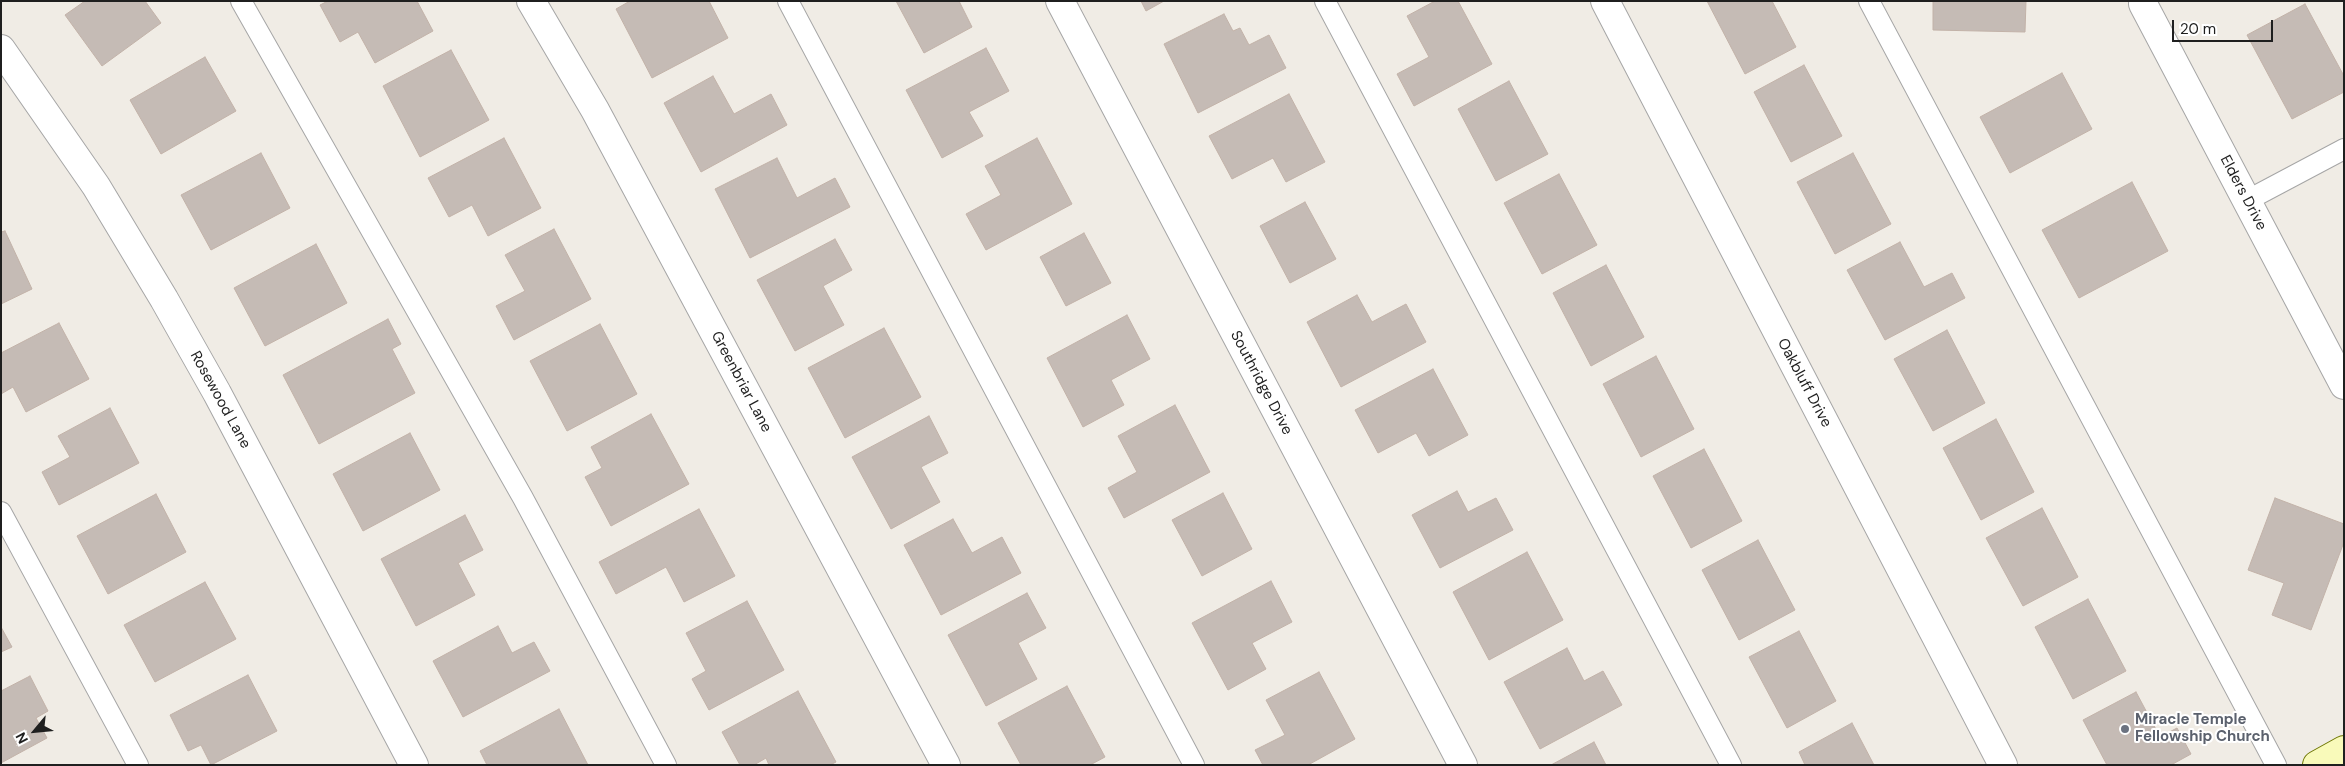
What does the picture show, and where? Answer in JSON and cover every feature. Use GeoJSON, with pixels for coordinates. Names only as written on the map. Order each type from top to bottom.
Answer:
{"type":"FeatureCollection","features":[{"type":"Feature","properties":{"kind":"main road"},"geometry":{"type":"LineString","coordinates":[[2317,765],[2344,750]]}},
{"type":"Feature","properties":{"kind":"street","name":"Greenbriar Lane"},"geometry":{"type":"LineString","coordinates":[[531,1],[600,119],[946,765]]}},
{"type":"Feature","properties":{"kind":"street","name":"Southridge Drive"},"geometry":{"type":"LineString","coordinates":[[1060,1],[1462,765]]}},
{"type":"Feature","properties":{"kind":"street","name":"Oakbluff Drive"},"geometry":{"type":"LineString","coordinates":[[1604,1],[2003,765]]}},
{"type":"Feature","properties":{"kind":"street","name":"Elders Drive"},"geometry":{"type":"LineString","coordinates":[[2144,1],[2143,4],[2344,385]]}},
{"type":"Feature","properties":{"kind":"street","name":"Rosewood Lane"},"geometry":{"type":"LineString","coordinates":[[1,49],[96,186],[164,299],[217,393],[414,765]]}},
{"type":"Feature","properties":{"kind":"lane"},"geometry":{"type":"LineString","coordinates":[[241,1],[523,498],[666,765]]}},
{"type":"Feature","properties":{"kind":"lane"},"geometry":{"type":"LineString","coordinates":[[788,1],[1194,765]]}},
{"type":"Feature","properties":{"kind":"lane"},"geometry":{"type":"LineString","coordinates":[[1325,1],[1731,765]]}},
{"type":"Feature","properties":{"kind":"lane"},"geometry":{"type":"LineString","coordinates":[[1869,1],[2276,765]]}},
{"type":"Feature","properties":{"kind":"lane"},"geometry":{"type":"LineString","coordinates":[[2246,201],[2344,149]]}},
{"type":"Feature","properties":{"kind":"lane"},"geometry":{"type":"LineString","coordinates":[[1,512],[138,765]]}},
{"type":"Feature","properties":{"kind":"building"},"geometry":{"type":"Polygon","coordinates":[[[85,1],[145,1],[161,23],[102,66],[65,15],[85,1]]]}},
{"type":"Feature","properties":{"kind":"building"},"geometry":{"type":"Polygon","coordinates":[[[328,1],[417,1],[433,31],[375,63],[358,32],[340,42],[320,5],[328,1]]]}},
{"type":"Feature","properties":{"kind":"building"},"geometry":{"type":"Polygon","coordinates":[[[630,1],[709,1],[728,38],[652,78],[616,9],[630,1]]]}},
{"type":"Feature","properties":{"kind":"building"},"geometry":{"type":"Polygon","coordinates":[[[896,1],[959,1],[972,27],[924,53],[896,1]]]}},
{"type":"Feature","properties":{"kind":"building"},"geometry":{"type":"Polygon","coordinates":[[[1141,1],[1164,1],[1146,11],[1141,1]]]}},
{"type":"Feature","properties":{"kind":"building"},"geometry":{"type":"Polygon","coordinates":[[[1435,1],[1458,1],[1492,64],[1414,106],[1397,74],[1429,57],[1407,16],[1435,1]]]}},
{"type":"Feature","properties":{"kind":"building"},"geometry":{"type":"Polygon","coordinates":[[[1707,1],[1772,1],[1796,47],[1745,74],[1707,1]]]}},
{"type":"Feature","properties":{"kind":"building"},"geometry":{"type":"Polygon","coordinates":[[[1933,1],[2026,1],[2025,32],[1933,30],[1933,1]]]}},
{"type":"Feature","properties":{"kind":"building"},"geometry":{"type":"Polygon","coordinates":[[[2305,4],[2344,76],[2344,92],[2292,119],[2247,35],[2305,4]]]}},
{"type":"Feature","properties":{"kind":"building"},"geometry":{"type":"Polygon","coordinates":[[[1224,14],[1233,31],[1240,28],[1249,45],[1269,35],[1286,68],[1198,113],[1164,44],[1224,14]]]}},
{"type":"Feature","properties":{"kind":"building"},"geometry":{"type":"Polygon","coordinates":[[[986,48],[1009,91],[969,112],[983,136],[942,158],[906,90],[986,48]]]}},
{"type":"Feature","properties":{"kind":"building"},"geometry":{"type":"Polygon","coordinates":[[[451,50],[489,120],[420,157],[383,86],[451,50]]]}},
{"type":"Feature","properties":{"kind":"building"},"geometry":{"type":"Polygon","coordinates":[[[205,57],[236,111],[161,154],[130,100],[205,57]]]}},
{"type":"Feature","properties":{"kind":"building"},"geometry":{"type":"Polygon","coordinates":[[[1804,65],[1842,136],[1791,162],[1754,92],[1804,65]]]}},
{"type":"Feature","properties":{"kind":"building"},"geometry":{"type":"Polygon","coordinates":[[[2062,73],[2092,129],[2010,173],[1980,117],[2062,73]]]}},
{"type":"Feature","properties":{"kind":"building"},"geometry":{"type":"Polygon","coordinates":[[[713,76],[734,114],[771,94],[787,125],[701,172],[664,103],[713,76]]]}},
{"type":"Feature","properties":{"kind":"building"},"geometry":{"type":"Polygon","coordinates":[[[1509,81],[1548,154],[1496,181],[1458,109],[1509,81]]]}},
{"type":"Feature","properties":{"kind":"building"},"geometry":{"type":"Polygon","coordinates":[[[1289,94],[1325,162],[1286,182],[1273,158],[1232,179],[1209,136],[1289,94]]]}},
{"type":"Feature","properties":{"kind":"building"},"geometry":{"type":"Polygon","coordinates":[[[504,138],[541,208],[488,236],[472,205],[449,217],[428,178],[504,138]]]}},
{"type":"Feature","properties":{"kind":"building"},"geometry":{"type":"Polygon","coordinates":[[[1037,138],[1072,204],[986,250],[966,214],[1001,195],[985,166],[1037,138]]]}},
{"type":"Feature","properties":{"kind":"building"},"geometry":{"type":"Polygon","coordinates":[[[261,153],[290,208],[211,250],[181,195],[261,153]]]}},
{"type":"Feature","properties":{"kind":"building"},"geometry":{"type":"Polygon","coordinates":[[[1853,153],[1891,224],[1835,254],[1797,182],[1853,153]]]}},
{"type":"Feature","properties":{"kind":"building"},"geometry":{"type":"Polygon","coordinates":[[[777,158],[797,198],[835,178],[850,207],[750,258],[715,189],[777,158]]]}},
{"type":"Feature","properties":{"kind":"building"},"geometry":{"type":"Polygon","coordinates":[[[1559,174],[1597,245],[1542,274],[1504,203],[1559,174]]]}},
{"type":"Feature","properties":{"kind":"building"},"geometry":{"type":"Polygon","coordinates":[[[2132,182],[2168,251],[2079,298],[2042,230],[2132,182]]]}},
{"type":"Feature","properties":{"kind":"building"},"geometry":{"type":"Polygon","coordinates":[[[1305,202],[1336,259],[1290,283],[1260,226],[1305,202]]]}},
{"type":"Feature","properties":{"kind":"building"},"geometry":{"type":"Polygon","coordinates":[[[554,229],[591,299],[514,340],[496,306],[525,291],[505,255],[554,229]]]}},
{"type":"Feature","properties":{"kind":"building"},"geometry":{"type":"Polygon","coordinates":[[[5,231],[32,289],[1,304],[1,232],[5,231]]]}},
{"type":"Feature","properties":{"kind":"building"},"geometry":{"type":"Polygon","coordinates":[[[1084,233],[1111,283],[1066,306],[1040,257],[1084,233]]]}},
{"type":"Feature","properties":{"kind":"building"},"geometry":{"type":"Polygon","coordinates":[[[835,239],[852,270],[823,286],[844,325],[795,351],[757,280],[835,239]]]}},
{"type":"Feature","properties":{"kind":"building"},"geometry":{"type":"Polygon","coordinates":[[[1900,242],[1924,287],[1952,273],[1965,298],[1885,340],[1847,270],[1900,242]]]}},
{"type":"Feature","properties":{"kind":"building"},"geometry":{"type":"Polygon","coordinates":[[[316,244],[347,303],[265,346],[234,288],[316,244]]]}},
{"type":"Feature","properties":{"kind":"building"},"geometry":{"type":"Polygon","coordinates":[[[1606,265],[1644,337],[1591,366],[1553,293],[1606,265]]]}},
{"type":"Feature","properties":{"kind":"building"},"geometry":{"type":"Polygon","coordinates":[[[1357,295],[1372,322],[1406,304],[1426,342],[1341,387],[1307,322],[1357,295]]]}},
{"type":"Feature","properties":{"kind":"building"},"geometry":{"type":"Polygon","coordinates":[[[1127,315],[1150,359],[1111,380],[1124,405],[1083,427],[1047,358],[1127,315]]]}},
{"type":"Feature","properties":{"kind":"building"},"geometry":{"type":"Polygon","coordinates":[[[388,319],[401,344],[392,349],[415,393],[319,444],[283,375],[388,319]]]}},
{"type":"Feature","properties":{"kind":"building"},"geometry":{"type":"Polygon","coordinates":[[[59,323],[89,379],[26,412],[13,387],[1,394],[1,353],[59,323]]]}},
{"type":"Feature","properties":{"kind":"building"},"geometry":{"type":"Polygon","coordinates":[[[600,324],[637,394],[567,431],[530,361],[600,324]]]}},
{"type":"Feature","properties":{"kind":"building"},"geometry":{"type":"Polygon","coordinates":[[[884,328],[921,397],[845,438],[808,368],[884,328]]]}},
{"type":"Feature","properties":{"kind":"building"},"geometry":{"type":"Polygon","coordinates":[[[1947,330],[1985,403],[1933,431],[1894,359],[1947,330]]]}},
{"type":"Feature","properties":{"kind":"building"},"geometry":{"type":"Polygon","coordinates":[[[1656,356],[1694,429],[1641,457],[1603,384],[1656,356]]]}},
{"type":"Feature","properties":{"kind":"building"},"geometry":{"type":"Polygon","coordinates":[[[1433,369],[1468,435],[1429,456],[1416,433],[1378,453],[1355,410],[1433,369]]]}},
{"type":"Feature","properties":{"kind":"building"},"geometry":{"type":"Polygon","coordinates":[[[1175,405],[1210,472],[1124,518],[1108,488],[1137,472],[1118,436],[1175,405]]]}},
{"type":"Feature","properties":{"kind":"building"},"geometry":{"type":"Polygon","coordinates":[[[110,408],[139,463],[59,505],[42,472],[70,457],[58,436],[110,408]]]}},
{"type":"Feature","properties":{"kind":"building"},"geometry":{"type":"Polygon","coordinates":[[[651,414],[689,484],[611,526],[585,477],[602,468],[591,447],[651,414]]]}},
{"type":"Feature","properties":{"kind":"building"},"geometry":{"type":"Polygon","coordinates":[[[929,416],[948,453],[921,467],[940,502],[891,529],[852,457],[929,416]]]}},
{"type":"Feature","properties":{"kind":"building"},"geometry":{"type":"Polygon","coordinates":[[[1996,419],[2034,492],[1981,520],[1943,448],[1996,419]]]}},
{"type":"Feature","properties":{"kind":"building"},"geometry":{"type":"Polygon","coordinates":[[[410,433],[440,490],[363,531],[333,474],[410,433]]]}},
{"type":"Feature","properties":{"kind":"building"},"geometry":{"type":"Polygon","coordinates":[[[1704,449],[1742,521],[1691,548],[1653,476],[1704,449]]]}},
{"type":"Feature","properties":{"kind":"building"},"geometry":{"type":"Polygon","coordinates":[[[1457,491],[1468,512],[1496,498],[1513,530],[1440,568],[1412,515],[1457,491]]]}},
{"type":"Feature","properties":{"kind":"building"},"geometry":{"type":"Polygon","coordinates":[[[1223,493],[1252,549],[1202,576],[1172,520],[1223,493]]]}},
{"type":"Feature","properties":{"kind":"building"},"geometry":{"type":"Polygon","coordinates":[[[156,494],[186,552],[108,594],[77,536],[156,494]]]}},
{"type":"Feature","properties":{"kind":"building"},"geometry":{"type":"Polygon","coordinates":[[[2275,498],[2344,524],[2344,542],[2311,630],[2272,615],[2284,583],[2248,570],[2275,498]]]}},
{"type":"Feature","properties":{"kind":"building"},"geometry":{"type":"Polygon","coordinates":[[[2042,508],[2078,577],[2023,606],[1986,538],[2042,508]]]}},
{"type":"Feature","properties":{"kind":"building"},"geometry":{"type":"Polygon","coordinates":[[[699,509],[735,576],[684,602],[666,567],[616,594],[599,562],[699,509]]]}},
{"type":"Feature","properties":{"kind":"building"},"geometry":{"type":"Polygon","coordinates":[[[465,515],[483,550],[458,563],[475,595],[416,626],[381,559],[465,515]]]}},
{"type":"Feature","properties":{"kind":"building"},"geometry":{"type":"Polygon","coordinates":[[[953,519],[972,553],[1002,537],[1021,573],[941,615],[904,545],[953,519]]]}},
{"type":"Feature","properties":{"kind":"building"},"geometry":{"type":"Polygon","coordinates":[[[1758,540],[1795,610],[1739,640],[1702,570],[1758,540]]]}},
{"type":"Feature","properties":{"kind":"building"},"geometry":{"type":"Polygon","coordinates":[[[1527,552],[1563,620],[1489,660],[1453,592],[1527,552]]]}},
{"type":"Feature","properties":{"kind":"building"},"geometry":{"type":"Polygon","coordinates":[[[1271,581],[1292,622],[1252,643],[1266,669],[1228,690],[1192,623],[1271,581]]]}},
{"type":"Feature","properties":{"kind":"building"},"geometry":{"type":"Polygon","coordinates":[[[205,582],[236,639],[155,682],[124,625],[205,582]]]}},
{"type":"Feature","properties":{"kind":"building"},"geometry":{"type":"Polygon","coordinates":[[[1027,593],[1046,628],[1018,643],[1037,679],[986,706],[948,635],[1027,593]]]}},
{"type":"Feature","properties":{"kind":"building"},"geometry":{"type":"Polygon","coordinates":[[[2088,599],[2126,671],[2073,699],[2035,627],[2088,599]]]}},
{"type":"Feature","properties":{"kind":"building"},"geometry":{"type":"Polygon","coordinates":[[[747,601],[784,670],[709,710],[692,679],[706,671],[686,633],[747,601]]]}},
{"type":"Feature","properties":{"kind":"building"},"geometry":{"type":"Polygon","coordinates":[[[498,626],[512,653],[534,642],[550,671],[463,717],[433,661],[498,626]]]}},
{"type":"Feature","properties":{"kind":"building"},"geometry":{"type":"Polygon","coordinates":[[[1,627],[12,647],[1,652],[1,627]]]}},
{"type":"Feature","properties":{"kind":"building"},"geometry":{"type":"Polygon","coordinates":[[[1799,631],[1836,701],[1787,728],[1749,657],[1799,631]]]}},
{"type":"Feature","properties":{"kind":"building"},"geometry":{"type":"Polygon","coordinates":[[[1567,648],[1584,681],[1603,671],[1622,705],[1540,749],[1504,682],[1567,648]]]}},
{"type":"Feature","properties":{"kind":"building"},"geometry":{"type":"Polygon","coordinates":[[[1319,672],[1355,739],[1308,765],[1263,765],[1255,750],[1285,735],[1266,700],[1319,672]]]}},
{"type":"Feature","properties":{"kind":"building"},"geometry":{"type":"Polygon","coordinates":[[[248,675],[277,731],[211,765],[201,745],[188,751],[170,715],[248,675]]]}},
{"type":"Feature","properties":{"kind":"building"},"geometry":{"type":"Polygon","coordinates":[[[30,676],[48,711],[36,718],[47,738],[1,763],[1,691],[30,676]]]}},
{"type":"Feature","properties":{"kind":"building"},"geometry":{"type":"Polygon","coordinates":[[[1067,686],[1105,757],[1090,765],[1021,765],[998,723],[1067,686]]]}},
{"type":"Feature","properties":{"kind":"building"},"geometry":{"type":"Polygon","coordinates":[[[798,691],[836,762],[830,765],[769,765],[766,758],[754,765],[740,765],[722,732],[798,691]]]}},
{"type":"Feature","properties":{"kind":"building"},"geometry":{"type":"Polygon","coordinates":[[[2136,692],[2160,737],[2177,728],[2191,754],[2171,765],[2107,765],[2083,720],[2136,692]]]}},
{"type":"Feature","properties":{"kind":"building"},"geometry":{"type":"Polygon","coordinates":[[[559,709],[588,765],[487,765],[480,751],[559,709]]]}},
{"type":"Feature","properties":{"kind":"building"},"geometry":{"type":"Polygon","coordinates":[[[1852,723],[1874,765],[1805,765],[1799,752],[1852,723]]]}},
{"type":"Feature","properties":{"kind":"building"},"geometry":{"type":"Polygon","coordinates":[[[1594,742],[1606,765],[1551,765],[1594,742]]]}},
{"type":"Feature","properties":{"kind":"place","name":"Miracle Temple Fellowship Church"},"geometry":{"type":"Point","coordinates":[2125,729]}}]}
